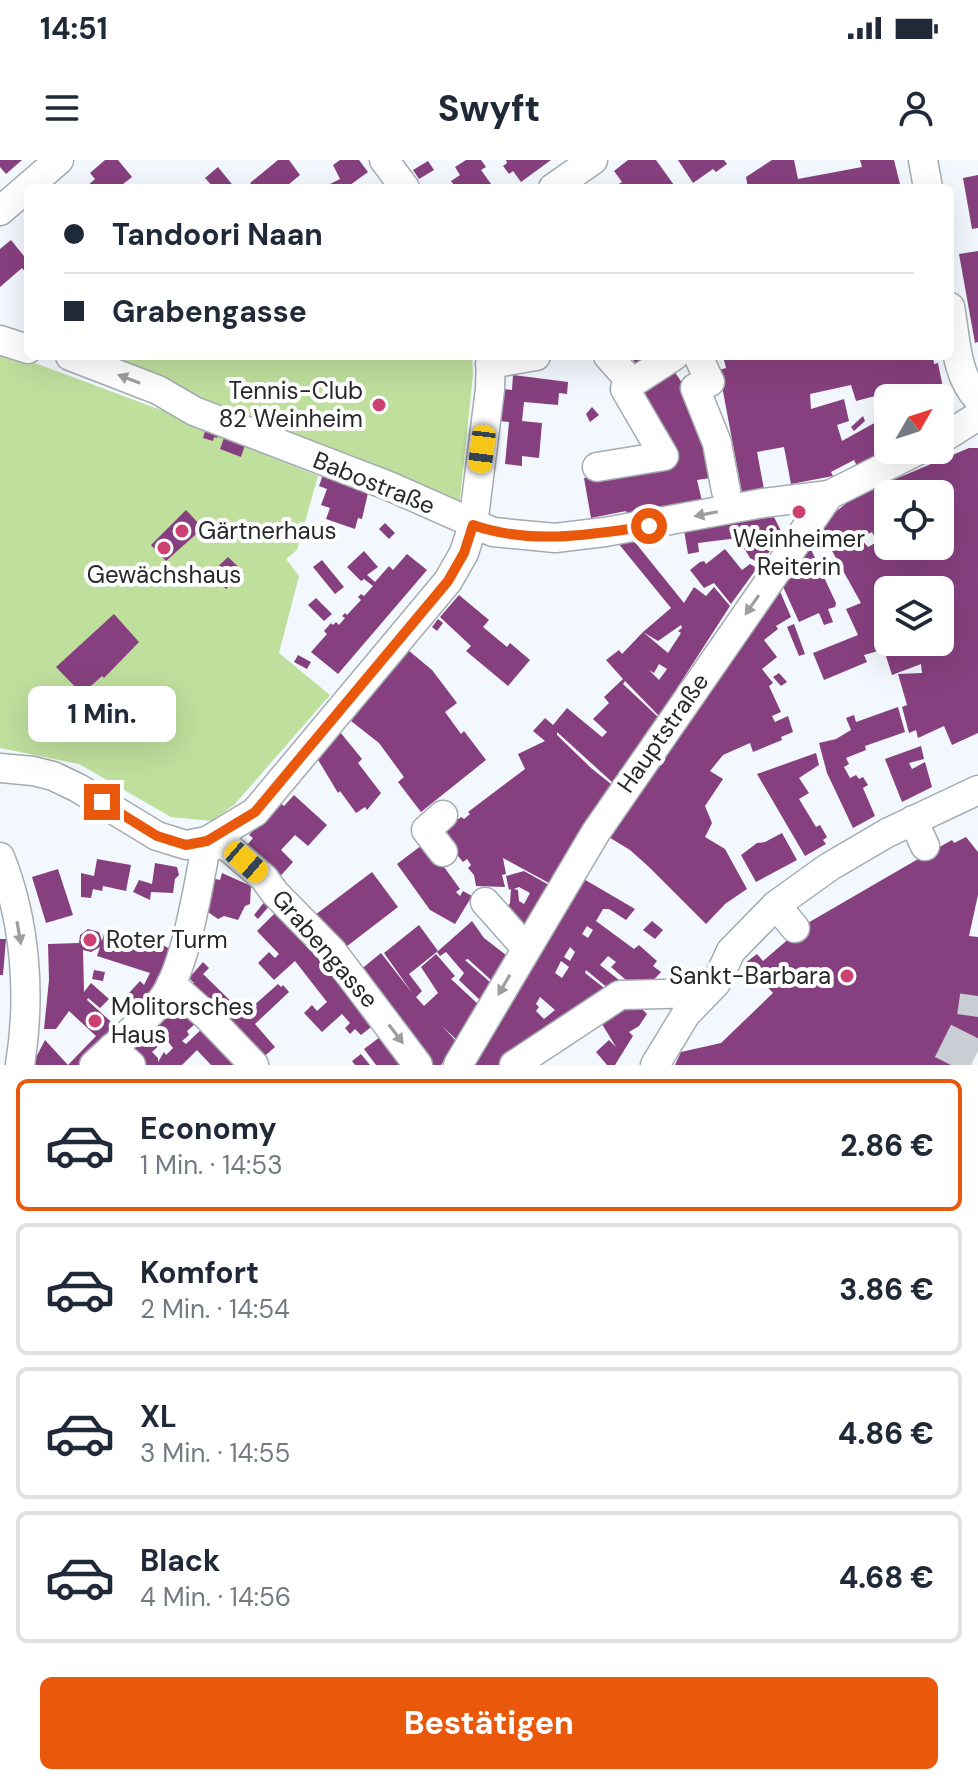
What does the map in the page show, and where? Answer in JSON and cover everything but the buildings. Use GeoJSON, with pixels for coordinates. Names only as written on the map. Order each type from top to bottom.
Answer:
{"type":"FeatureCollection","features":[{"type":"Feature","properties":{"kind":"street"},"geometry":{"type":"LineString","coordinates":[[31,184],[59,160]]}},
{"type":"Feature","properties":{"kind":"street"},"geometry":{"type":"LineString","coordinates":[[384,160],[402,184]]}},
{"type":"Feature","properties":{"kind":"street"},"geometry":{"type":"LineString","coordinates":[[559,184],[593,160]]}},
{"type":"Feature","properties":{"kind":"street"},"geometry":{"type":"LineString","coordinates":[[923,160],[927,184]]}},
{"type":"Feature","properties":{"kind":"street"},"geometry":{"type":"LineString","coordinates":[[0,211],[24,190]]}},
{"type":"Feature","properties":{"kind":"street"},"geometry":{"type":"LineString","coordinates":[[954,332],[959,364],[978,399]]}},
{"type":"Feature","properties":{"kind":"street"},"geometry":{"type":"LineString","coordinates":[[0,340],[24,348]]}},
{"type":"Feature","properties":{"kind":"street","name":"Babostraße"},"geometry":{"type":"LineString","coordinates":[[80,360],[158,390],[271,449],[389,486],[493,532],[555,538],[649,526],[763,503],[829,495]]}},
{"type":"Feature","properties":{"kind":"street"},"geometry":{"type":"LineString","coordinates":[[113,1059],[162,1000],[171,984],[187,937],[207,841],[255,812],[448,581],[464,553],[473,525],[490,389],[490,360]]}},
{"type":"Feature","properties":{"kind":"street"},"geometry":{"type":"LineString","coordinates":[[612,360],[632,383]]}},
{"type":"Feature","properties":{"kind":"street"},"geometry":{"type":"LineString","coordinates":[[597,467],[664,456],[625,389],[668,360]]}},
{"type":"Feature","properties":{"kind":"street"},"geometry":{"type":"LineString","coordinates":[[700,360],[710,382],[695,388],[717,443],[726,491]]}},
{"type":"Feature","properties":{"kind":"street"},"geometry":{"type":"LineString","coordinates":[[954,431],[978,416]]}},
{"type":"Feature","properties":{"kind":"street","name":"Hauptstraße"},"geometry":{"type":"LineString","coordinates":[[458,1065],[526,948],[639,767],[829,495],[891,464]]}},
{"type":"Feature","properties":{"kind":"street","name":"Grabengasse"},"geometry":{"type":"LineString","coordinates":[[0,768],[53,776],[157,836],[186,845],[207,841],[228,847],[264,878],[332,951],[418,1065]]}},
{"type":"Feature","properties":{"kind":"street"},"geometry":{"type":"LineString","coordinates":[[660,1056],[686,1014],[716,983],[731,951],[772,909],[829,867],[919,833],[972,798]]}},
{"type":"Feature","properties":{"kind":"street"},"geometry":{"type":"LineString","coordinates":[[443,815],[426,830],[443,852]]}},
{"type":"Feature","properties":{"kind":"street"},"geometry":{"type":"LineString","coordinates":[[0,857],[8,878],[20,934],[27,995],[20,1065]]}},
{"type":"Feature","properties":{"kind":"street"},"geometry":{"type":"LineString","coordinates":[[485,902],[526,948]]}},
{"type":"Feature","properties":{"kind":"street"},"geometry":{"type":"LineString","coordinates":[[772,909],[795,928]]}},
{"type":"Feature","properties":{"kind":"street"},"geometry":{"type":"LineString","coordinates":[[171,984],[254,1065]]}},
{"type":"Feature","properties":{"kind":"street"},"geometry":{"type":"LineString","coordinates":[[514,1065],[620,995],[706,993]]}},
{"type":"Feature","properties":{"kind":"green space"},"geometry":{"type":"Polygon","coordinates":[[[0,350],[247,442],[268,456],[318,476],[297,550],[286,559],[299,576],[279,653],[330,695],[235,804],[212,821],[171,817],[79,764],[0,748],[0,350]]]}},
{"type":"Feature","properties":{"kind":"green space"},"geometry":{"type":"Polygon","coordinates":[[[472,360],[459,508],[111,361],[472,360]]]}},
{"type":"Feature","properties":{"kind":"tunnel"},"geometry":{"type":"LineString","coordinates":[[951,1065],[975,1017],[978,996]]}},
{"type":"Feature","properties":{"kind":"place","name":"Tennis-Club 82 Weinheim"},"geometry":{"type":"Point","coordinates":[379,405]}},
{"type":"Feature","properties":{"kind":"place","name":"Weinheimer Reiterin"},"geometry":{"type":"Point","coordinates":[799,512]}},
{"type":"Feature","properties":{"kind":"place","name":"Gärtnerhaus"},"geometry":{"type":"Point","coordinates":[182,531]}},
{"type":"Feature","properties":{"kind":"place","name":"Gewächshaus"},"geometry":{"type":"Point","coordinates":[164,548]}},
{"type":"Feature","properties":{"kind":"place","name":"Roter Turm"},"geometry":{"type":"Point","coordinates":[90,940]}},
{"type":"Feature","properties":{"kind":"place","name":"Sankt-Barbara"},"geometry":{"type":"Point","coordinates":[847,976]}},
{"type":"Feature","properties":{"kind":"place","name":"Molitorsches Haus"},"geometry":{"type":"Point","coordinates":[95,1021]}},
{"type":"Feature","properties":{"kind":"route"},"geometry":{"type":"LineString","coordinates":[[102,802],[157,836],[186,845],[207,841],[255,812],[377,668],[448,581],[464,553],[473,525],[493,532],[555,538],[649,526]]}}]}
